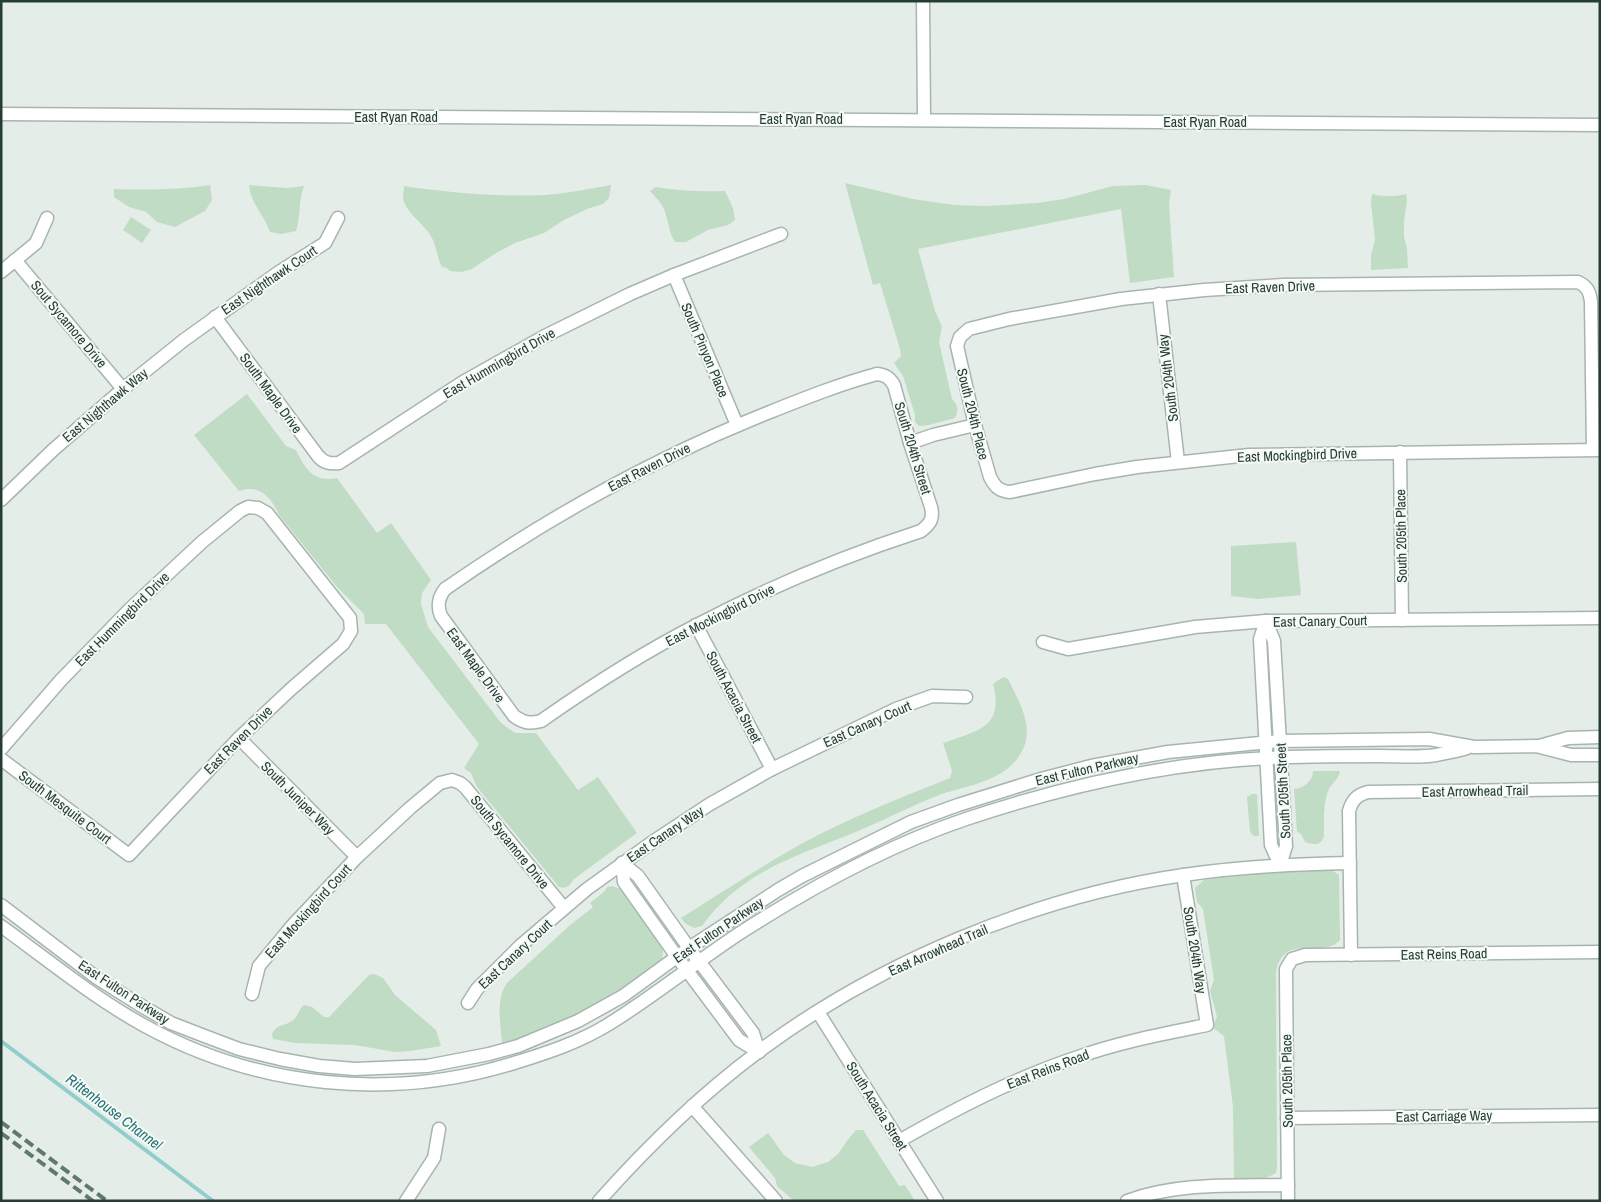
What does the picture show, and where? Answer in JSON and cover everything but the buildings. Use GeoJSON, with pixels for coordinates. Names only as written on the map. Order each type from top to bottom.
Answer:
{"type":"FeatureCollection","features":[{"type":"Feature","properties":{"kind":"street"},"geometry":{"type":"LineString","coordinates":[[923,1],[924,119]]}},
{"type":"Feature","properties":{"kind":"street","name":"East Ryan Road"},"geometry":{"type":"LineString","coordinates":[[1,114],[1600,125]]}},
{"type":"Feature","properties":{"kind":"street"},"geometry":{"type":"LineString","coordinates":[[1,272],[36,243],[47,218]]}},
{"type":"Feature","properties":{"kind":"street","name":"East Nighthawk Court"},"geometry":{"type":"LineString","coordinates":[[215,317],[279,272],[325,243],[338,218]]}},
{"type":"Feature","properties":{"kind":"street","name":"East Hummingbird Drive"},"geometry":{"type":"LineString","coordinates":[[332,464],[344,460],[423,407],[504,359],[588,314],[674,275],[781,234]]}},
{"type":"Feature","properties":{"kind":"street","name":"Sout Sycamore Drive"},"geometry":{"type":"LineString","coordinates":[[15,260],[123,389]]}},
{"type":"Feature","properties":{"kind":"street","name":"South Pinyon Place"},"geometry":{"type":"LineString","coordinates":[[674,275],[737,425]]}},
{"type":"Feature","properties":{"kind":"street","name":"East Raven Drive"},"geometry":{"type":"LineString","coordinates":[[960,337],[968,329],[1009,319],[1083,305],[1159,294],[1284,285],[1578,282],[1586,286],[1590,293],[1591,302],[1596,450]]}},
{"type":"Feature","properties":{"kind":"street","name":"South 204th Way"},"geometry":{"type":"LineString","coordinates":[[1159,294],[1178,462]]}},
{"type":"Feature","properties":{"kind":"street","name":"East Nighthawk Way"},"geometry":{"type":"LineString","coordinates":[[1,500],[53,450],[123,389],[215,317]]}},
{"type":"Feature","properties":{"kind":"street","name":"South Maple Drive"},"geometry":{"type":"LineString","coordinates":[[215,317],[318,456],[322,461],[332,464]]}},
{"type":"Feature","properties":{"kind":"street","name":"South 204th Place"},"geometry":{"type":"LineString","coordinates":[[960,337],[957,351],[975,425],[990,477],[998,489]]}},
{"type":"Feature","properties":{"kind":"street","name":"East Raven Drive"},"geometry":{"type":"LineString","coordinates":[[438,603],[440,595],[445,589],[552,519],[623,479],[737,425],[867,377],[876,374],[885,375]]}},
{"type":"Feature","properties":{"kind":"street","name":"South 204th Street"},"geometry":{"type":"LineString","coordinates":[[885,375],[890,378],[894,385],[910,443],[933,513],[930,524]]}},
{"type":"Feature","properties":{"kind":"street"},"geometry":{"type":"LineString","coordinates":[[910,443],[932,435],[975,425]]}},
{"type":"Feature","properties":{"kind":"street","name":"East Mockingbird Drive"},"geometry":{"type":"LineString","coordinates":[[998,489],[1010,492],[1095,474],[1178,462],[1276,454],[1596,450]]}},
{"type":"Feature","properties":{"kind":"street","name":"South 205th Place"},"geometry":{"type":"LineString","coordinates":[[1400,452],[1402,620]]}},
{"type":"Feature","properties":{"kind":"street","name":"East Hummingbird Drive"},"geometry":{"type":"LineString","coordinates":[[1,749],[61,680],[168,573],[240,511],[248,507],[258,508]]}},
{"type":"Feature","properties":{"kind":"street","name":"East Raven Drive"},"geometry":{"type":"LineString","coordinates":[[129,855],[239,738],[343,644],[351,631],[350,618],[345,610],[267,513],[258,508]]}},
{"type":"Feature","properties":{"kind":"street","name":"East Mockingbird Drive"},"geometry":{"type":"LineString","coordinates":[[522,722],[531,724],[541,721],[602,680],[696,625],[806,573],[922,530],[930,524]]}},
{"type":"Feature","properties":{"kind":"street","name":"East Maple Drive"},"geometry":{"type":"LineString","coordinates":[[438,603],[441,616],[514,716],[522,722]]}},
{"type":"Feature","properties":{"kind":"street","name":"East Canary Court"},"geometry":{"type":"LineString","coordinates":[[1043,642],[1068,649],[1195,628],[1266,621],[1600,618]]}},
{"type":"Feature","properties":{"kind":"street","name":"South 205th Street"},"geometry":{"type":"LineString","coordinates":[[1266,621],[1274,641],[1281,758],[1286,846],[1280,865]]}},
{"type":"Feature","properties":{"kind":"street","name":"South 205th Street"},"geometry":{"type":"LineString","coordinates":[[1266,621],[1260,640],[1265,742],[1271,846],[1280,865]]}},
{"type":"Feature","properties":{"kind":"street","name":"South Acacia Street"},"geometry":{"type":"LineString","coordinates":[[696,625],[772,769]]}},
{"type":"Feature","properties":{"kind":"street","name":"East Canary Court"},"geometry":{"type":"LineString","coordinates":[[772,769],[896,709],[932,696],[966,697]]}},
{"type":"Feature","properties":{"kind":"street","name":"East Fulton Parkway"},"geometry":{"type":"LineString","coordinates":[[1,905],[98,978],[140,1006],[171,1023],[238,1048],[280,1059],[328,1067],[355,1069],[428,1066],[489,1054],[518,1046],[600,1011],[689,948],[802,876],[911,822],[1041,779],[1129,758],[1265,742],[1429,739],[1474,747],[1536,746],[1568,738],[1600,737]]}},
{"type":"Feature","properties":{"kind":"street","name":"South Juniper Way"},"geometry":{"type":"LineString","coordinates":[[239,738],[357,857]]}},
{"type":"Feature","properties":{"kind":"street","name":"East Fulton Parkway"},"geometry":{"type":"LineString","coordinates":[[1536,746],[1571,754],[1600,755]]}},
{"type":"Feature","properties":{"kind":"street","name":"East Fulton Parkway"},"geometry":{"type":"LineString","coordinates":[[1,926],[111,1006],[178,1043],[213,1057],[256,1071],[336,1084],[415,1083],[446,1080],[491,1070],[539,1056],[605,1026],[787,904],[824,883],[917,838],[961,821],[1061,789],[1122,776],[1196,764],[1266,758],[1433,756],[1474,747]]}},
{"type":"Feature","properties":{"kind":"street","name":"South Mesquite Court"},"geometry":{"type":"LineString","coordinates":[[1,759],[129,855]]}},
{"type":"Feature","properties":{"kind":"street","name":"East Canary Way"},"geometry":{"type":"LineString","coordinates":[[564,908],[622,863],[710,804],[772,769]]}},
{"type":"Feature","properties":{"kind":"street","name":"South Sycamore Drive"},"geometry":{"type":"LineString","coordinates":[[357,857],[440,782],[452,780],[465,787],[564,908]]}},
{"type":"Feature","properties":{"kind":"street","name":"East Arrowhead Trail"},"geometry":{"type":"LineString","coordinates":[[599,1201],[642,1153],[692,1106],[759,1052],[818,1012],[892,970],[994,925],[1056,904],[1101,892],[1183,875],[1280,865],[1350,863],[1349,811],[1353,800],[1360,794],[1368,792],[1600,790]]}},
{"type":"Feature","properties":{"kind":"street","name":"East Mockingbird Court"},"geometry":{"type":"LineString","coordinates":[[252,994],[259,966],[292,926],[357,857]]}},
{"type":"Feature","properties":{"kind":"street"},"geometry":{"type":"LineString","coordinates":[[622,863],[638,876],[689,948],[753,1032],[759,1052]]}},
{"type":"Feature","properties":{"kind":"street"},"geometry":{"type":"LineString","coordinates":[[622,863],[624,882],[677,957],[739,1040],[759,1052]]}},
{"type":"Feature","properties":{"kind":"street"},"geometry":{"type":"LineString","coordinates":[[1350,863],[1351,955]]}},
{"type":"Feature","properties":{"kind":"street","name":"South 204th Way"},"geometry":{"type":"LineString","coordinates":[[1183,875],[1207,1025]]}},
{"type":"Feature","properties":{"kind":"street","name":"East Canary Court"},"geometry":{"type":"LineString","coordinates":[[468,1003],[483,983],[520,946],[564,908]]}},
{"type":"Feature","properties":{"kind":"street","name":"East Reins Road"},"geometry":{"type":"LineString","coordinates":[[1290,961],[1296,956],[1305,955],[1600,952]]}},
{"type":"Feature","properties":{"kind":"street","name":"South 205th Place"},"geometry":{"type":"LineString","coordinates":[[1288,1201],[1286,969],[1290,961]]}},
{"type":"Feature","properties":{"kind":"street","name":"South Acacia Street"},"geometry":{"type":"LineString","coordinates":[[818,1012],[937,1201]]}},
{"type":"Feature","properties":{"kind":"street","name":"East Reins Road"},"geometry":{"type":"LineString","coordinates":[[899,1141],[957,1108],[1016,1080],[1078,1056],[1142,1038],[1207,1025]]}},
{"type":"Feature","properties":{"kind":"street"},"geometry":{"type":"LineString","coordinates":[[692,1106],[776,1201]]}},
{"type":"Feature","properties":{"kind":"street","name":"East Carriage Way"},"geometry":{"type":"LineString","coordinates":[[1287,1118],[1600,1115]]}},
{"type":"Feature","properties":{"kind":"street"},"geometry":{"type":"LineString","coordinates":[[406,1201],[434,1158],[439,1129]]}},
{"type":"Feature","properties":{"kind":"street"},"geometry":{"type":"LineString","coordinates":[[1127,1201],[1163,1191],[1195,1187],[1288,1185]]}},
{"type":"Feature","properties":{"kind":"green space"},"geometry":{"type":"Polygon","coordinates":[[[845,183],[913,199],[954,205],[987,206],[1037,203],[1064,199],[1113,186],[1145,185],[1171,190],[1169,204],[1174,277],[1130,283],[1121,209],[918,249],[935,311],[942,327],[939,342],[952,399],[957,406],[955,418],[919,426],[915,422],[915,415],[903,376],[894,363],[901,356],[900,349],[880,283],[873,285],[845,183]]]}},
{"type":"Feature","properties":{"kind":"green space"},"geometry":{"type":"Polygon","coordinates":[[[210,185],[212,200],[205,211],[175,227],[157,222],[146,212],[129,207],[114,197],[114,189],[186,188],[210,185]]]}},
{"type":"Feature","properties":{"kind":"green space"},"geometry":{"type":"Polygon","coordinates":[[[249,185],[287,188],[304,186],[296,231],[281,234],[270,232],[252,197],[249,185]]]}},
{"type":"Feature","properties":{"kind":"green space"},"geometry":{"type":"Polygon","coordinates":[[[611,185],[609,198],[603,204],[564,220],[544,233],[515,243],[472,269],[462,272],[450,271],[442,267],[433,240],[410,212],[403,198],[404,186],[475,194],[546,195],[611,185]]]}},
{"type":"Feature","properties":{"kind":"green space"},"geometry":{"type":"Polygon","coordinates":[[[656,187],[690,191],[725,191],[733,208],[735,220],[728,225],[708,230],[686,242],[675,242],[663,207],[650,191],[656,187]]]}},
{"type":"Feature","properties":{"kind":"green space"},"geometry":{"type":"Polygon","coordinates":[[[1372,194],[1397,196],[1406,194],[1404,237],[1407,248],[1408,268],[1371,270],[1371,255],[1375,240],[1371,203],[1372,194]]]}},
{"type":"Feature","properties":{"kind":"green space"},"geometry":{"type":"Polygon","coordinates":[[[131,217],[151,230],[142,243],[123,230],[131,217]]]}},
{"type":"Feature","properties":{"kind":"green space"},"geometry":{"type":"Polygon","coordinates":[[[247,394],[286,446],[296,450],[311,473],[322,478],[337,478],[377,533],[391,523],[431,580],[422,593],[421,604],[428,627],[501,723],[515,733],[536,733],[578,790],[598,777],[637,833],[574,879],[568,886],[564,888],[559,887],[477,787],[471,773],[464,768],[479,744],[386,624],[365,624],[364,614],[338,588],[279,515],[268,498],[253,489],[239,491],[194,435],[247,394]]]}},
{"type":"Feature","properties":{"kind":"green space"},"geometry":{"type":"Polygon","coordinates":[[[1296,542],[1301,595],[1258,599],[1231,596],[1231,546],[1296,542]]]}},
{"type":"Feature","properties":{"kind":"green space"},"geometry":{"type":"Polygon","coordinates":[[[1003,677],[1008,679],[1021,706],[1027,734],[1021,753],[1006,770],[986,781],[931,798],[772,867],[735,891],[702,926],[694,928],[686,924],[681,918],[801,844],[875,809],[950,778],[952,771],[943,743],[985,726],[995,710],[996,699],[993,684],[1003,677]]]}},
{"type":"Feature","properties":{"kind":"green space"},"geometry":{"type":"Polygon","coordinates":[[[1313,771],[1340,771],[1326,796],[1324,836],[1321,842],[1314,844],[1305,842],[1301,834],[1297,832],[1294,789],[1307,783],[1313,775],[1313,771]]]}},
{"type":"Feature","properties":{"kind":"green space"},"geometry":{"type":"Polygon","coordinates":[[[1257,794],[1259,836],[1254,836],[1250,832],[1247,797],[1257,794]]]}},
{"type":"Feature","properties":{"kind":"green space"},"geometry":{"type":"Polygon","coordinates":[[[1333,871],[1339,875],[1340,940],[1324,948],[1295,949],[1287,953],[1280,960],[1276,972],[1276,1173],[1266,1178],[1234,1178],[1233,1107],[1224,1036],[1212,1027],[1217,1017],[1210,991],[1214,980],[1203,909],[1197,902],[1195,888],[1204,880],[1263,873],[1333,871]]]}},
{"type":"Feature","properties":{"kind":"green space"},"geometry":{"type":"Polygon","coordinates":[[[612,886],[623,890],[663,946],[661,961],[625,987],[592,1007],[539,1031],[502,1044],[500,1004],[503,990],[507,983],[569,926],[593,907],[590,903],[605,891],[607,887],[612,886]]]}},
{"type":"Feature","properties":{"kind":"green space"},"geometry":{"type":"Polygon","coordinates":[[[374,974],[383,978],[395,995],[436,1030],[441,1046],[395,1052],[355,1045],[295,1043],[273,1039],[272,1034],[274,1031],[294,1019],[304,1005],[312,1007],[324,1017],[329,1017],[369,975],[374,974]]]}},
{"type":"Feature","properties":{"kind":"green space"},"geometry":{"type":"Polygon","coordinates":[[[856,1130],[863,1130],[899,1186],[905,1185],[915,1201],[794,1201],[777,1186],[775,1178],[749,1147],[768,1133],[784,1155],[795,1163],[812,1167],[828,1162],[839,1153],[856,1130]]]}},
{"type":"Feature","properties":{"kind":"waterway","name":"Rittenhouse Channel"},"geometry":{"type":"LineString","coordinates":[[1,1041],[213,1201]]}},
{"type":"Feature","properties":{"kind":"railway"},"geometry":{"type":"LineString","coordinates":[[1,1122],[107,1201]]}},
{"type":"Feature","properties":{"kind":"railway"},"geometry":{"type":"LineString","coordinates":[[1,1133],[93,1201]]}}]}
